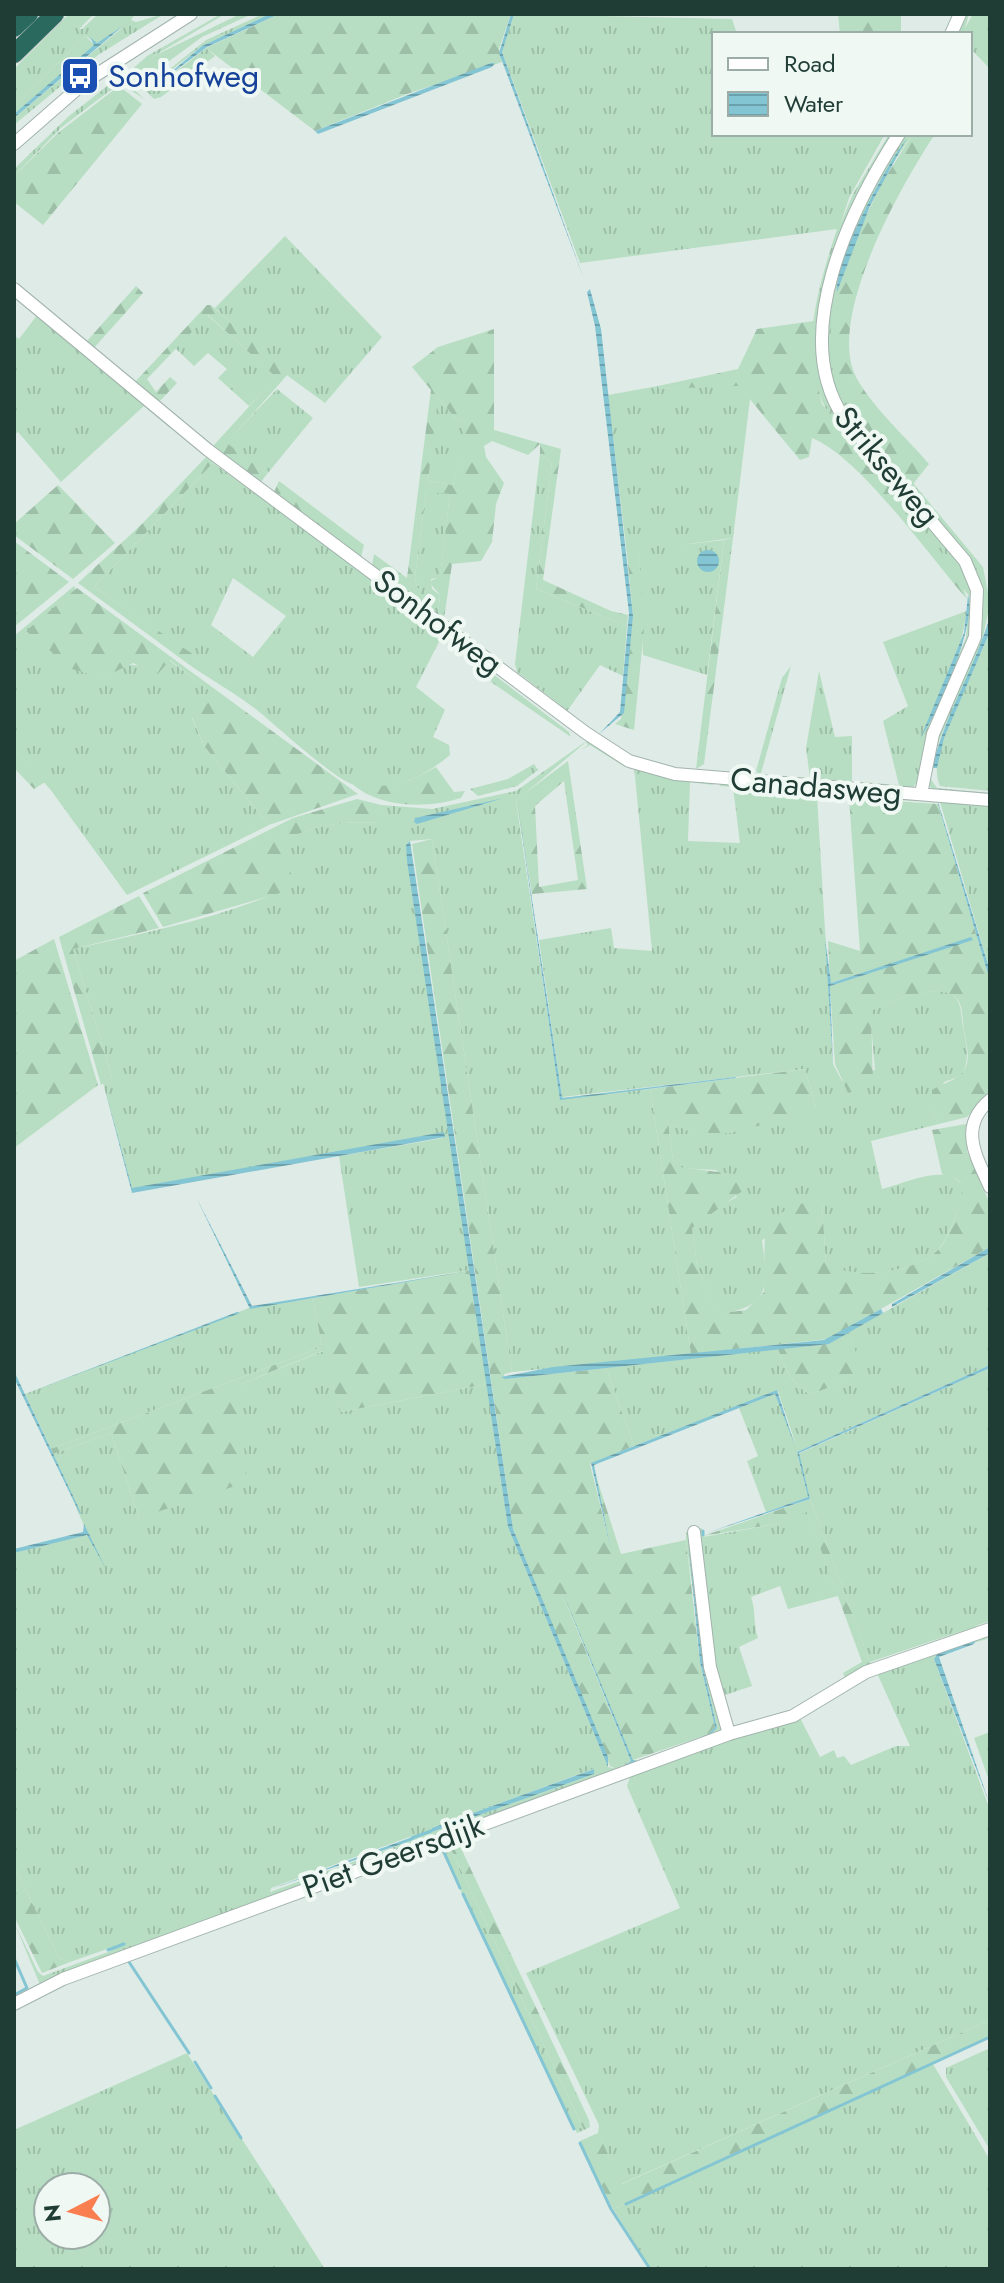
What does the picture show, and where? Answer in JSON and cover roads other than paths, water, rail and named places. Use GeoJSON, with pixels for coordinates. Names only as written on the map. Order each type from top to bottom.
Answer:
{"type":"FeatureCollection","features":[{"type":"Feature","properties":{"kind":"highway"},"geometry":{"type":"LineString","coordinates":[[14,28],[29,14]]}},
{"type":"Feature","properties":{"kind":"highway"},"geometry":{"type":"LineString","coordinates":[[14,54],[55,14]]}},
{"type":"Feature","properties":{"kind":"street"},"geometry":{"type":"LineString","coordinates":[[14,144],[85,82],[191,14]]}},
{"type":"Feature","properties":{"kind":"street","name":"Strikseweg"},"geometry":{"type":"LineString","coordinates":[[898,136],[863,193],[832,272],[826,299],[823,364],[829,392],[844,418],[965,561],[977,590],[975,637],[933,734],[921,794]]}},
{"type":"Feature","properties":{"kind":"street","name":"Sonhofweg"},"geometry":{"type":"LineString","coordinates":[[14,289],[208,450],[586,733],[643,767]]}},
{"type":"Feature","properties":{"kind":"street","name":"Canadasweg"},"geometry":{"type":"LineString","coordinates":[[643,767],[675,774],[990,800]]}},
{"type":"Feature","properties":{"kind":"street"},"geometry":{"type":"LineString","coordinates":[[990,1100],[973,1121],[972,1146],[990,1187]]}},
{"type":"Feature","properties":{"kind":"street"},"geometry":{"type":"LineString","coordinates":[[694,1532],[710,1667],[729,1734]]}},
{"type":"Feature","properties":{"kind":"street","name":"Piet Geersdijk"},"geometry":{"type":"LineString","coordinates":[[14,2004],[76,1974],[729,1734],[804,1711],[866,1672],[990,1629]]}},
{"type":"Feature","properties":{"kind":"water"},"geometry":{"type":"Polygon","coordinates":[[[270,14],[279,14],[207,47],[152,88],[202,46],[270,14]]]}},
{"type":"Feature","properties":{"kind":"water"},"geometry":{"type":"Polygon","coordinates":[[[511,14],[514,14],[502,52],[585,282],[499,53],[511,14]]]}},
{"type":"Feature","properties":{"kind":"water"},"geometry":{"type":"Polygon","coordinates":[[[123,26],[14,118],[14,114],[94,45],[90,37],[97,43],[123,26]]]}},
{"type":"Feature","properties":{"kind":"water"},"geometry":{"type":"Polygon","coordinates":[[[495,63],[492,67],[318,134],[315,131],[495,63]]]}},
{"type":"Feature","properties":{"kind":"water"},"geometry":{"type":"Polygon","coordinates":[[[907,138],[870,206],[837,292],[838,278],[853,237],[887,168],[907,138]]]}},
{"type":"Feature","properties":{"kind":"water"},"geometry":{"type":"Polygon","coordinates":[[[590,289],[601,329],[633,616],[624,713],[599,734],[620,712],[629,613],[595,326],[587,292],[590,289]]]}},
{"type":"Feature","properties":{"kind":"water"},"geometry":{"type":"Polygon","coordinates":[[[704,550],[712,550],[719,561],[712,572],[704,572],[697,565],[697,557],[704,550]]]}},
{"type":"Feature","properties":{"kind":"water"},"geometry":{"type":"Polygon","coordinates":[[[968,595],[967,626],[962,647],[936,710],[920,739],[964,633],[968,595]]]}},
{"type":"Feature","properties":{"kind":"water"},"geometry":{"type":"Polygon","coordinates":[[[990,616],[989,634],[944,738],[937,768],[932,768],[944,729],[990,616]]]}},
{"type":"Feature","properties":{"kind":"water"},"geometry":{"type":"Polygon","coordinates":[[[504,798],[417,824],[414,822],[415,818],[504,798]]]}},
{"type":"Feature","properties":{"kind":"water"},"geometry":{"type":"Polygon","coordinates":[[[517,800],[562,1097],[736,1078],[560,1100],[517,800]]]}},
{"type":"Feature","properties":{"kind":"water"},"geometry":{"type":"Polygon","coordinates":[[[938,804],[990,971],[990,981],[938,804]]]}},
{"type":"Feature","properties":{"kind":"water"},"geometry":{"type":"Polygon","coordinates":[[[410,841],[513,1529],[608,1757],[608,1767],[508,1527],[407,861],[406,845],[410,841]]]}},
{"type":"Feature","properties":{"kind":"water"},"geometry":{"type":"Polygon","coordinates":[[[971,937],[973,940],[830,986],[833,1064],[825,938],[831,983],[971,937]]]}},
{"type":"Feature","properties":{"kind":"water"},"geometry":{"type":"Polygon","coordinates":[[[104,1086],[132,1188],[444,1132],[445,1137],[132,1193],[104,1086]]]}},
{"type":"Feature","properties":{"kind":"water"},"geometry":{"type":"Polygon","coordinates":[[[196,1197],[252,1306],[469,1271],[250,1309],[196,1197]]]}},
{"type":"Feature","properties":{"kind":"water"},"geometry":{"type":"Polygon","coordinates":[[[990,1247],[990,1253],[892,1307],[892,1304],[990,1247]]]}},
{"type":"Feature","properties":{"kind":"water"},"geometry":{"type":"Polygon","coordinates":[[[881,1309],[883,1313],[829,1344],[501,1377],[553,1367],[824,1340],[881,1309]]]}},
{"type":"Feature","properties":{"kind":"water"},"geometry":{"type":"Polygon","coordinates":[[[237,1312],[240,1313],[33,1391],[237,1312]]]}},
{"type":"Feature","properties":{"kind":"water"},"geometry":{"type":"Polygon","coordinates":[[[990,1365],[990,1368],[799,1453],[810,1499],[707,1533],[808,1497],[797,1452],[990,1365]]]}},
{"type":"Feature","properties":{"kind":"water"},"geometry":{"type":"Polygon","coordinates":[[[14,1371],[81,1513],[80,1514],[14,1378],[14,1371]]]}},
{"type":"Feature","properties":{"kind":"water"},"geometry":{"type":"Polygon","coordinates":[[[777,1390],[795,1446],[775,1394],[594,1465],[611,1550],[591,1463],[777,1390]]]}},
{"type":"Feature","properties":{"kind":"water"},"geometry":{"type":"Polygon","coordinates":[[[84,1524],[106,1569],[87,1535],[14,1553],[14,1549],[83,1532],[84,1524]]]}},
{"type":"Feature","properties":{"kind":"water"},"geometry":{"type":"Polygon","coordinates":[[[688,1540],[704,1671],[717,1728],[710,1735],[649,1757],[709,1734],[715,1727],[700,1662],[688,1540]]]}},
{"type":"Feature","properties":{"kind":"water"},"geometry":{"type":"Polygon","coordinates":[[[560,1586],[633,1760],[639,1761],[618,1769],[631,1761],[560,1586]]]}},
{"type":"Feature","properties":{"kind":"water"},"geometry":{"type":"Polygon","coordinates":[[[976,1640],[974,1644],[939,1657],[990,1805],[934,1659],[938,1653],[976,1640]]]}},
{"type":"Feature","properties":{"kind":"water"},"geometry":{"type":"Polygon","coordinates":[[[594,1769],[594,1774],[429,1833],[432,1828],[594,1769]]]}},
{"type":"Feature","properties":{"kind":"water"},"geometry":{"type":"Polygon","coordinates":[[[415,1836],[413,1840],[268,1890],[415,1836]]]}},
{"type":"Feature","properties":{"kind":"waterway"},"geometry":{"type":"LineString","coordinates":[[412,1838],[431,1831]]}},
{"type":"Feature","properties":{"kind":"waterway"},"geometry":{"type":"LineString","coordinates":[[443,1850],[460,1888]]}},
{"type":"Feature","properties":{"kind":"waterway"},"geometry":{"type":"LineString","coordinates":[[463,1894],[574,2129]]}},
{"type":"Feature","properties":{"kind":"waterway"},"geometry":{"type":"LineString","coordinates":[[108,1950],[124,1944]]}},
{"type":"Feature","properties":{"kind":"waterway"},"geometry":{"type":"LineString","coordinates":[[14,1958],[27,1988],[14,1995]]}},
{"type":"Feature","properties":{"kind":"waterway"},"geometry":{"type":"LineString","coordinates":[[129,1962],[189,2053]]}},
{"type":"Feature","properties":{"kind":"waterway"},"geometry":{"type":"LineString","coordinates":[[626,2204],[990,2037]]}},
{"type":"Feature","properties":{"kind":"waterway"},"geometry":{"type":"LineString","coordinates":[[195,2062],[211,2088]]}},
{"type":"Feature","properties":{"kind":"waterway"},"geometry":{"type":"LineString","coordinates":[[215,2096],[241,2138]]}},
{"type":"Feature","properties":{"kind":"waterway"},"geometry":{"type":"LineString","coordinates":[[580,2143],[611,2209],[650,2269]]}},
{"type":"Feature","properties":{"kind":"place","name":"Sonhofweg"},"geometry":{"type":"Point","coordinates":[80,76]}}]}
